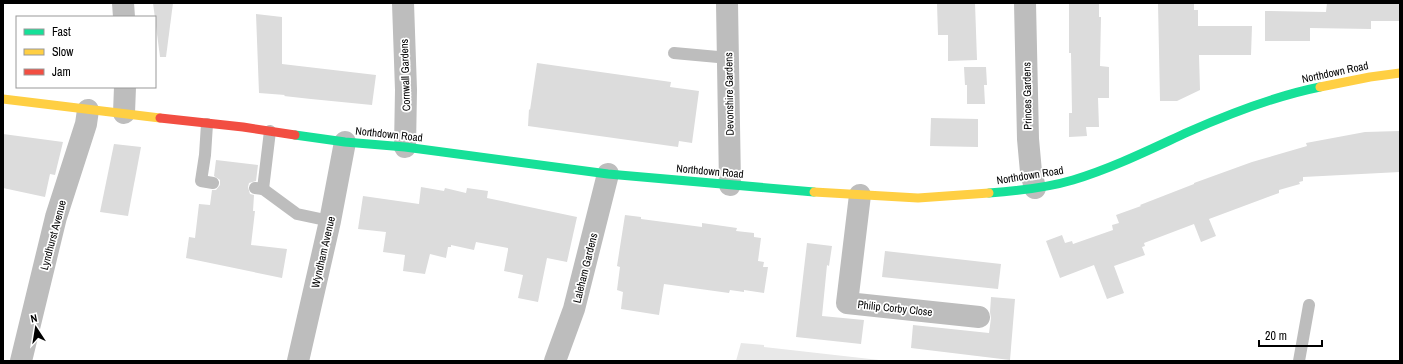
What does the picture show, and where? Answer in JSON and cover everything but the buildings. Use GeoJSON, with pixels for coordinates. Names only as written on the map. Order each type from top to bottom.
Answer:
{"type":"FeatureCollection","features":[{"type":"Feature","properties":{"kind":"main road","name":"Northdown Road"},"geometry":{"type":"LineString","coordinates":[[3,99],[243,127],[345,142],[404,147],[608,174],[730,185],[918,198],[1035,188],[1073,180],[1122,162],[1191,131],[1263,102],[1315,88],[1370,77],[1400,73]]}},
{"type":"Feature","properties":{"kind":"street"},"geometry":{"type":"LineString","coordinates":[[123,3],[124,16]]}},
{"type":"Feature","properties":{"kind":"street","name":"Cornwall Gardens"},"geometry":{"type":"LineString","coordinates":[[403,3],[406,90],[404,147]]}},
{"type":"Feature","properties":{"kind":"street","name":"Devonshire Gardens"},"geometry":{"type":"LineString","coordinates":[[727,3],[730,185]]}},
{"type":"Feature","properties":{"kind":"street","name":"Princes Gardens"},"geometry":{"type":"LineString","coordinates":[[1025,3],[1028,139],[1031,172],[1035,188]]}},
{"type":"Feature","properties":{"kind":"street"},"geometry":{"type":"LineString","coordinates":[[124,113],[125,88]]}},
{"type":"Feature","properties":{"kind":"street","name":"Lyndhurst Avenue"},"geometry":{"type":"LineString","coordinates":[[21,361],[56,217],[86,124],[88,110]]}},
{"type":"Feature","properties":{"kind":"street","name":"Wyndham Avenue"},"geometry":{"type":"LineString","coordinates":[[298,361],[330,221],[345,142]]}},
{"type":"Feature","properties":{"kind":"street","name":"Laleham Gardens"},"geometry":{"type":"LineString","coordinates":[[555,361],[574,309],[608,174]]}},
{"type":"Feature","properties":{"kind":"street","name":"Philip Corby Close"},"geometry":{"type":"LineString","coordinates":[[860,195],[847,303],[979,316]]}},
{"type":"Feature","properties":{"kind":"lane"},"geometry":{"type":"LineString","coordinates":[[674,53],[729,58]]}},
{"type":"Feature","properties":{"kind":"lane"},"geometry":{"type":"LineString","coordinates":[[207,124],[205,156],[201,182],[213,183]]}},
{"type":"Feature","properties":{"kind":"lane"},"geometry":{"type":"LineString","coordinates":[[270,131],[259,189],[297,214],[330,221]]}},
{"type":"Feature","properties":{"kind":"lane"},"geometry":{"type":"LineString","coordinates":[[1299,361],[1309,305]]}},
{"type":"Feature","properties":{"kind":"shaded area"},"geometry":{"type":"Polygon","coordinates":[[[741,343],[764,345],[764,347],[888,361],[736,361],[741,343]]]}},
{"type":"Feature","properties":{"kind":"traffic: fast"},"geometry":{"type":"LineString","coordinates":[[989,193],[1031,189],[1073,180],[1117,164],[1220,118],[1286,95],[1320,87]]}},
{"type":"Feature","properties":{"kind":"traffic: fast"},"geometry":{"type":"LineString","coordinates":[[295,135],[345,142],[405,147],[608,174],[814,192]]}},
{"type":"Feature","properties":{"kind":"traffic: slow"},"geometry":{"type":"LineString","coordinates":[[1320,87],[1370,77],[1400,73]]}},
{"type":"Feature","properties":{"kind":"traffic: slow"},"geometry":{"type":"LineString","coordinates":[[3,99],[160,118]]}},
{"type":"Feature","properties":{"kind":"traffic: slow"},"geometry":{"type":"LineString","coordinates":[[814,192],[918,198],[989,193]]}},
{"type":"Feature","properties":{"kind":"traffic: jam"},"geometry":{"type":"LineString","coordinates":[[160,118],[243,127],[295,135]]}}]}
